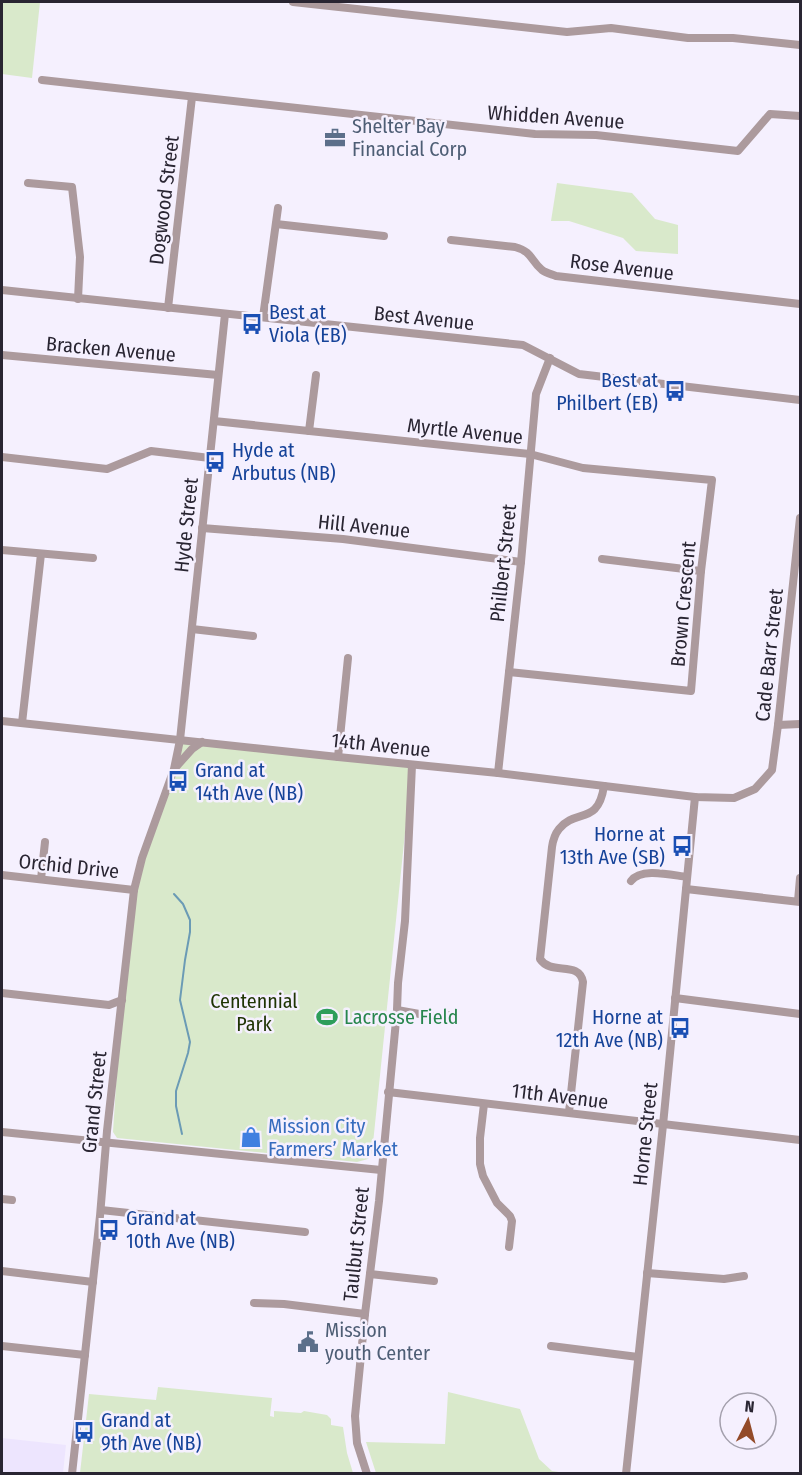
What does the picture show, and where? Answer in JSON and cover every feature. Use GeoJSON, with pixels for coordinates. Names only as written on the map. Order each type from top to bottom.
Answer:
{"type":"FeatureCollection","features":[{"type":"Feature","properties":{"kind":"street"},"geometry":{"type":"LineString","coordinates":[[293,2],[567,32],[611,28],[688,38],[733,38],[801,45]]}},
{"type":"Feature","properties":{"kind":"street","name":"Whidden Avenue"},"geometry":{"type":"LineString","coordinates":[[42,80],[535,134],[596,135],[738,151],[770,114],[801,116]]}},
{"type":"Feature","properties":{"kind":"street","name":"Dogwood Street"},"geometry":{"type":"LineString","coordinates":[[168,308],[192,97]]}},
{"type":"Feature","properties":{"kind":"street"},"geometry":{"type":"LineString","coordinates":[[28,183],[72,187],[80,257],[78,299]]}},
{"type":"Feature","properties":{"kind":"street"},"geometry":{"type":"LineString","coordinates":[[263,318],[278,208]]}},
{"type":"Feature","properties":{"kind":"street"},"geometry":{"type":"LineString","coordinates":[[276,224],[384,236]]}},
{"type":"Feature","properties":{"kind":"street","name":"Rose Avenue"},"geometry":{"type":"LineString","coordinates":[[451,240],[524,249],[539,268],[556,276],[801,304]]}},
{"type":"Feature","properties":{"kind":"street","name":"Best Avenue"},"geometry":{"type":"LineString","coordinates":[[2,290],[523,345],[579,374],[801,400]]}},
{"type":"Feature","properties":{"kind":"street","name":"Hyde Street"},"geometry":{"type":"LineString","coordinates":[[180,740],[225,314]]}},
{"type":"Feature","properties":{"kind":"street","name":"Bracken Avenue"},"geometry":{"type":"LineString","coordinates":[[2,355],[218,375]]}},
{"type":"Feature","properties":{"kind":"street","name":"Philbert Street"},"geometry":{"type":"LineString","coordinates":[[498,773],[521,562],[536,394],[550,358]]}},
{"type":"Feature","properties":{"kind":"street"},"geometry":{"type":"LineString","coordinates":[[309,431],[316,375]]}},
{"type":"Feature","properties":{"kind":"street","name":"Myrtle Avenue"},"geometry":{"type":"LineString","coordinates":[[214,421],[530,454],[583,468],[712,480]]}},
{"type":"Feature","properties":{"kind":"street"},"geometry":{"type":"LineString","coordinates":[[2,457],[107,469],[151,451],[210,458]]}},
{"type":"Feature","properties":{"kind":"street","name":"Brown Crescent"},"geometry":{"type":"LineString","coordinates":[[508,672],[691,691],[701,571],[712,480]]}},
{"type":"Feature","properties":{"kind":"street","name":"Cade Barr Street"},"geometry":{"type":"LineString","coordinates":[[755,789],[772,770],[801,518]]}},
{"type":"Feature","properties":{"kind":"street","name":"Hill Avenue"},"geometry":{"type":"LineString","coordinates":[[202,528],[343,539],[521,562]]}},
{"type":"Feature","properties":{"kind":"street"},"geometry":{"type":"LineString","coordinates":[[2,550],[93,558]]}},
{"type":"Feature","properties":{"kind":"street"},"geometry":{"type":"LineString","coordinates":[[22,723],[40,554]]}},
{"type":"Feature","properties":{"kind":"street"},"geometry":{"type":"LineString","coordinates":[[602,559],[701,571]]}},
{"type":"Feature","properties":{"kind":"street"},"geometry":{"type":"LineString","coordinates":[[192,629],[253,636]]}},
{"type":"Feature","properties":{"kind":"street"},"geometry":{"type":"LineString","coordinates":[[338,757],[348,658]]}},
{"type":"Feature","properties":{"kind":"street","name":"14th Avenue"},"geometry":{"type":"LineString","coordinates":[[2,721],[498,773],[694,797],[734,798],[755,789]]}},
{"type":"Feature","properties":{"kind":"street"},"geometry":{"type":"LineString","coordinates":[[778,725],[801,724]]}},
{"type":"Feature","properties":{"kind":"street","name":"Grand Street"},"geometry":{"type":"LineString","coordinates":[[72,1473],[134,890],[142,858],[174,770],[180,740]]}},
{"type":"Feature","properties":{"kind":"street"},"geometry":{"type":"LineString","coordinates":[[174,770],[192,748],[202,742]]}},
{"type":"Feature","properties":{"kind":"street","name":"Taulbut Street"},"geometry":{"type":"LineString","coordinates":[[367,1473],[357,1443],[355,1416],[379,1201],[405,921],[412,765]]}},
{"type":"Feature","properties":{"kind":"street"},"geometry":{"type":"LineString","coordinates":[[570,1112],[582,975],[578,971],[543,964],[540,958],[543,925],[554,837],[568,822],[591,813],[598,806],[604,786]]}},
{"type":"Feature","properties":{"kind":"street","name":"Horne Street"},"geometry":{"type":"LineString","coordinates":[[626,1473],[663,1125],[694,797]]}},
{"type":"Feature","properties":{"kind":"street"},"geometry":{"type":"LineString","coordinates":[[40,879],[45,842]]}},
{"type":"Feature","properties":{"kind":"street"},"geometry":{"type":"LineString","coordinates":[[631,881],[642,873],[687,877]]}},
{"type":"Feature","properties":{"kind":"street","name":"Orchid Drive"},"geometry":{"type":"LineString","coordinates":[[2,875],[134,890]]}},
{"type":"Feature","properties":{"kind":"street"},"geometry":{"type":"LineString","coordinates":[[686,889],[799,902],[801,878]]}},
{"type":"Feature","properties":{"kind":"street"},"geometry":{"type":"LineString","coordinates":[[2,993],[110,1005],[122,1000]]}},
{"type":"Feature","properties":{"kind":"street"},"geometry":{"type":"LineString","coordinates":[[675,998],[801,1014]]}},
{"type":"Feature","properties":{"kind":"street"},"geometry":{"type":"LineString","coordinates":[[397,1010],[436,1017],[450,1015]]}},
{"type":"Feature","properties":{"kind":"street","name":"11th Avenue"},"geometry":{"type":"LineString","coordinates":[[388,1092],[801,1140]]}},
{"type":"Feature","properties":{"kind":"street"},"geometry":{"type":"LineString","coordinates":[[484,1104],[480,1164],[496,1203],[510,1216],[512,1221],[509,1247]]}},
{"type":"Feature","properties":{"kind":"street"},"geometry":{"type":"LineString","coordinates":[[2,1132],[381,1170]]}},
{"type":"Feature","properties":{"kind":"street"},"geometry":{"type":"LineString","coordinates":[[2,1198],[12,1200]]}},
{"type":"Feature","properties":{"kind":"street"},"geometry":{"type":"LineString","coordinates":[[100,1210],[305,1232]]}},
{"type":"Feature","properties":{"kind":"street"},"geometry":{"type":"LineString","coordinates":[[2,1271],[93,1282]]}},
{"type":"Feature","properties":{"kind":"street"},"geometry":{"type":"LineString","coordinates":[[647,1273],[724,1279],[744,1276]]}},
{"type":"Feature","properties":{"kind":"street"},"geometry":{"type":"LineString","coordinates":[[370,1274],[434,1281]]}},
{"type":"Feature","properties":{"kind":"street"},"geometry":{"type":"LineString","coordinates":[[254,1303],[365,1314]]}},
{"type":"Feature","properties":{"kind":"street"},"geometry":{"type":"LineString","coordinates":[[2,1346],[85,1355]]}},
{"type":"Feature","properties":{"kind":"street"},"geometry":{"type":"LineString","coordinates":[[551,1346],[638,1357]]}},
{"type":"Feature","properties":{"kind":"shaded area"},"geometry":{"type":"Polygon","coordinates":[[[2,1438],[66,1445],[63,1473],[2,1473],[2,1438]]]}},
{"type":"Feature","properties":{"kind":"green space"},"geometry":{"type":"Polygon","coordinates":[[[2,2],[40,2],[32,78],[2,74],[2,2]]]}},
{"type":"Feature","properties":{"kind":"green space"},"geometry":{"type":"Polygon","coordinates":[[[557,183],[632,193],[655,219],[678,225],[678,254],[636,251],[623,238],[569,221],[551,221],[557,183]]]}},
{"type":"Feature","properties":{"kind":"green space","name":"Centennial Park"},"geometry":{"type":"Polygon","coordinates":[[[180,740],[412,765],[372,1153],[368,1159],[357,1162],[117,1138],[113,1132],[121,1008],[134,890],[180,740]]]}},
{"type":"Feature","properties":{"kind":"green space"},"geometry":{"type":"Polygon","coordinates":[[[158,1387],[272,1398],[270,1416],[274,1417],[274,1411],[301,1413],[304,1411],[327,1415],[331,1419],[331,1425],[343,1427],[353,1473],[80,1473],[89,1394],[156,1400],[158,1387]]]}},
{"type":"Feature","properties":{"kind":"green space"},"geometry":{"type":"Polygon","coordinates":[[[448,1392],[520,1409],[539,1459],[552,1471],[565,1473],[376,1473],[366,1442],[445,1444],[448,1392]]]}},
{"type":"Feature","properties":{"kind":"waterway"},"geometry":{"type":"LineString","coordinates":[[174,894],[183,904],[190,920],[180,1000],[190,1042],[176,1091],[176,1106],[182,1134]]}},
{"type":"Feature","properties":{"kind":"place","name":"Shelter Bay Financial Corp"},"geometry":{"type":"Point","coordinates":[335,138]}},
{"type":"Feature","properties":{"kind":"place","name":"Best at Viola (EB)"},"geometry":{"type":"Point","coordinates":[252,324]}},
{"type":"Feature","properties":{"kind":"place","name":"Best at Philbert (EB)"},"geometry":{"type":"Point","coordinates":[675,391]}},
{"type":"Feature","properties":{"kind":"place","name":"Hyde at Arbutus (NB)"},"geometry":{"type":"Point","coordinates":[215,462]}},
{"type":"Feature","properties":{"kind":"place","name":"Grand at 14th Ave (NB)"},"geometry":{"type":"Point","coordinates":[178,781]}},
{"type":"Feature","properties":{"kind":"place","name":"Horne at 13th Ave (SB)"},"geometry":{"type":"Point","coordinates":[682,846]}},
{"type":"Feature","properties":{"kind":"place","name":"Lacrosse Field"},"geometry":{"type":"Point","coordinates":[327,1017]}},
{"type":"Feature","properties":{"kind":"place","name":"Horne at 12th Ave (NB)"},"geometry":{"type":"Point","coordinates":[680,1028]}},
{"type":"Feature","properties":{"kind":"place","name":"Mission City Farmers’ Market"},"geometry":{"type":"Point","coordinates":[251,1137]}},
{"type":"Feature","properties":{"kind":"place","name":"Grand at 10th Ave (NB)"},"geometry":{"type":"Point","coordinates":[109,1230]}},
{"type":"Feature","properties":{"kind":"place","name":"Mission youth Center"},"geometry":{"type":"Point","coordinates":[308,1342]}},
{"type":"Feature","properties":{"kind":"place","name":"Grand at 9th Ave (NB)"},"geometry":{"type":"Point","coordinates":[84,1432]}}]}
